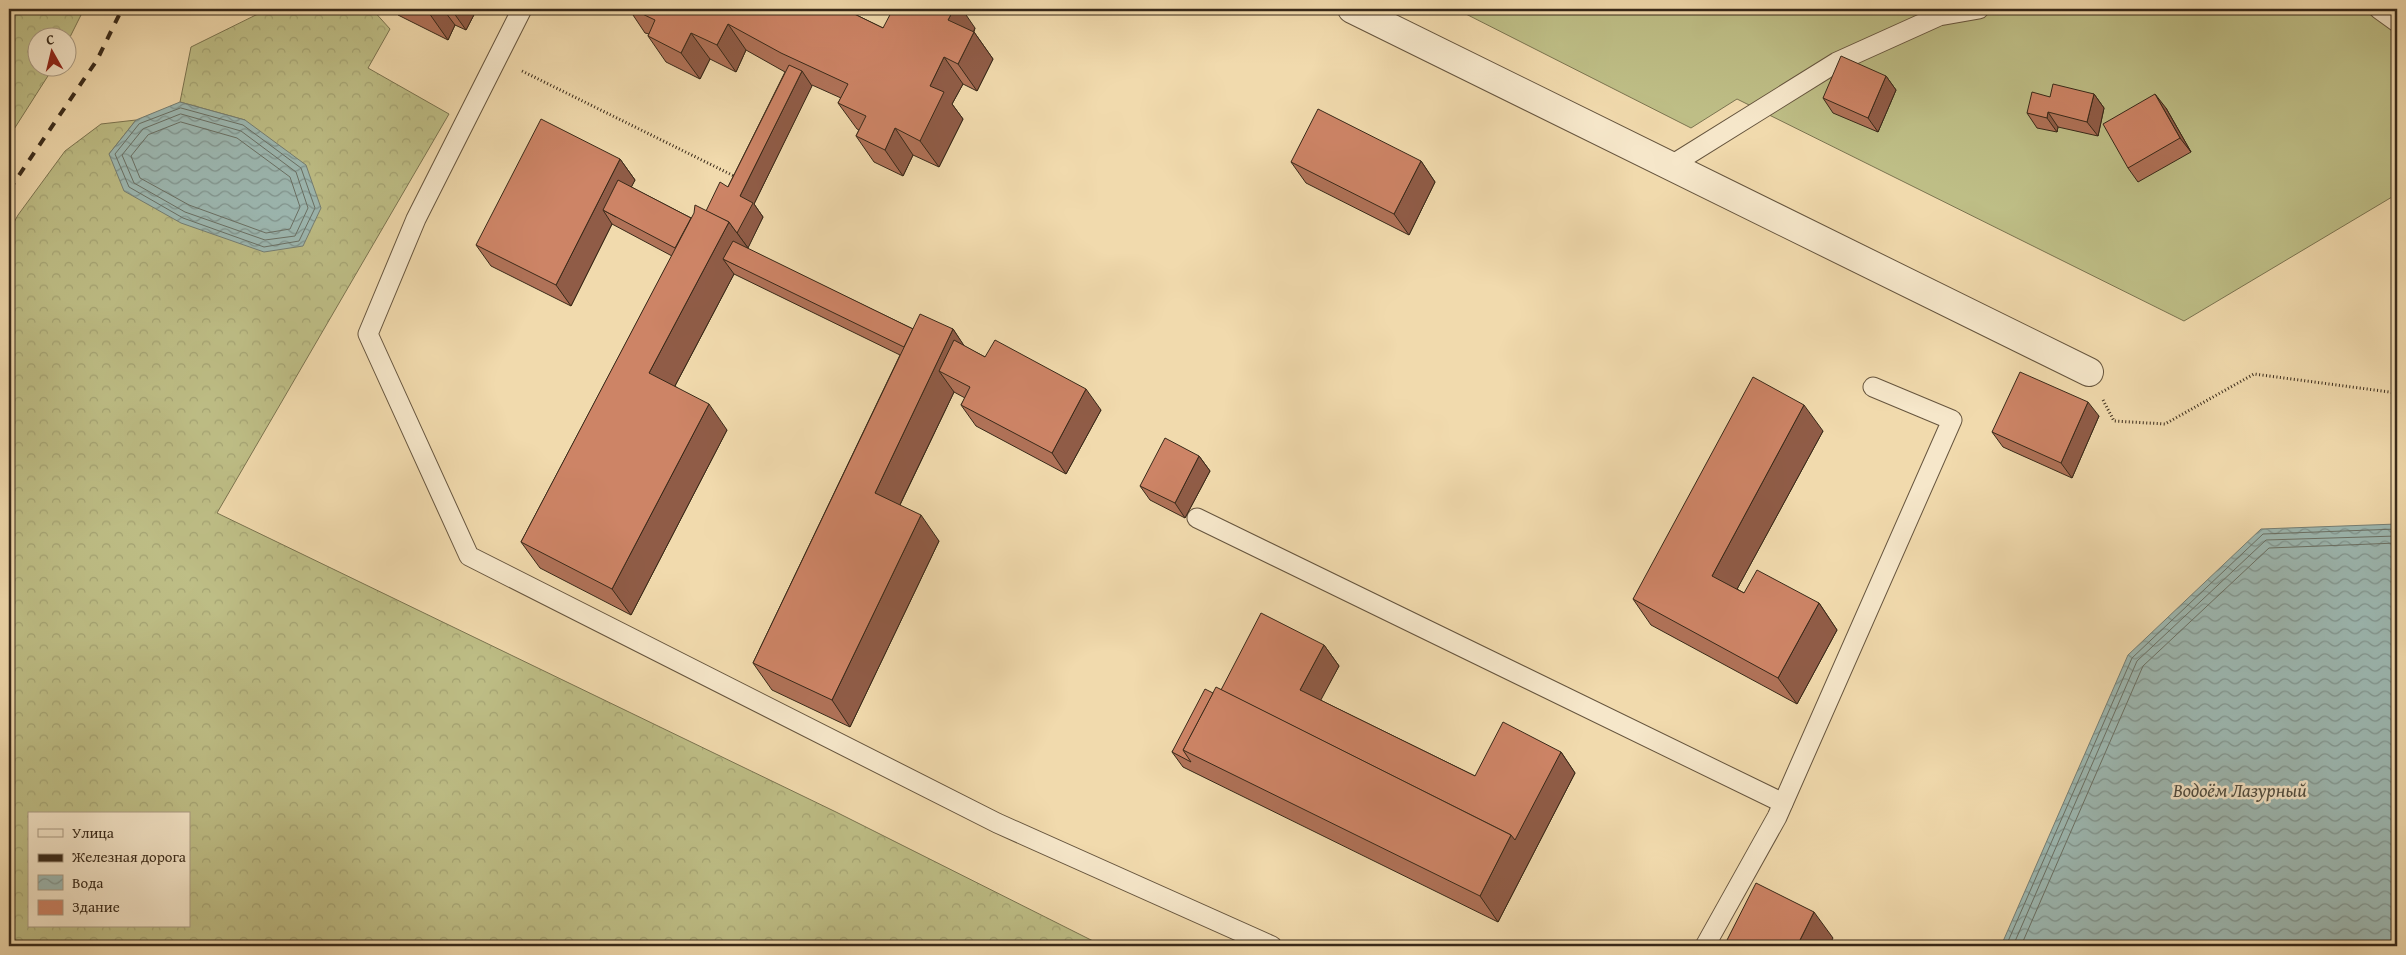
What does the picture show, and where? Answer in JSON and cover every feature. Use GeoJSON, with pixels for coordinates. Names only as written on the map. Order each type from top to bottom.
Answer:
{"type":"FeatureCollection","features":[{"type":"Feature","properties":{"kind":"street"},"geometry":{"type":"LineString","coordinates":[[1352,9],[2089,372]]}},
{"type":"Feature","properties":{"kind":"lane"},"geometry":{"type":"LineString","coordinates":[[522,9],[416,219],[368,334],[470,556],[997,823],[1272,946]]}},
{"type":"Feature","properties":{"kind":"lane"},"geometry":{"type":"LineString","coordinates":[[1670,166],[1837,62],[1939,16],[1979,9]]}},
{"type":"Feature","properties":{"kind":"lane"},"geometry":{"type":"LineString","coordinates":[[2379,9],[2397,22]]}},
{"type":"Feature","properties":{"kind":"lane"},"geometry":{"type":"LineString","coordinates":[[1705,946],[1783,803],[1952,420],[1873,387]]}},
{"type":"Feature","properties":{"kind":"lane"},"geometry":{"type":"LineString","coordinates":[[1198,518],[1783,803]]}},
{"type":"Feature","properties":{"kind":"path"},"geometry":{"type":"LineString","coordinates":[[497,58],[739,178]]}},
{"type":"Feature","properties":{"kind":"path"},"geometry":{"type":"LineString","coordinates":[[2089,372],[2114,421],[2166,424],[2254,374],[2397,393]]}},
{"type":"Feature","properties":{"kind":"green space"},"geometry":{"type":"Polygon","coordinates":[[[9,9],[84,9],[74,28],[28,28],[28,78],[47,78],[9,137],[9,9]]]}},
{"type":"Feature","properties":{"kind":"green space"},"geometry":{"type":"Polygon","coordinates":[[[268,9],[372,9],[390,29],[368,68],[449,114],[217,513],[836,812],[1103,946],[9,946],[9,231],[18,215],[65,151],[101,124],[136,120],[109,154],[245,120],[180,102],[191,47],[268,9]]]}},
{"type":"Feature","properties":{"kind":"green space"},"geometry":{"type":"Polygon","coordinates":[[[1456,9],[2397,9],[2397,194],[2184,321],[1737,99],[1691,128],[1456,9]]]}},
{"type":"Feature","properties":{"kind":"water"},"geometry":{"type":"Polygon","coordinates":[[[180,102],[245,120],[306,165],[321,208],[303,246],[264,252],[181,223],[124,191],[109,154],[136,120],[180,102]]]}},
{"type":"Feature","properties":{"kind":"water","name":"Водоём Лазурный"},"geometry":{"type":"Polygon","coordinates":[[[2397,524],[2397,946],[2001,946],[2128,655],[2261,529],[2397,524]]]}},
{"type":"Feature","properties":{"kind":"building"},"geometry":{"type":"Polygon","coordinates":[[[420,9],[432,9],[429,13],[420,9]]]}},
{"type":"Feature","properties":{"kind":"building"},"geometry":{"type":"Polygon","coordinates":[[[632,9],[844,9],[883,28],[893,9],[910,9],[918,12],[920,9],[954,9],[948,20],[974,32],[958,64],[944,57],[930,86],[944,92],[920,141],[895,128],[885,150],[856,136],[866,116],[838,103],[848,84],[781,53],[728,24],[717,45],[691,33],[681,53],[648,36],[655,20],[632,9]]]}},
{"type":"Feature","properties":{"kind":"building"},"geometry":{"type":"Polygon","coordinates":[[[1841,56],[1886,76],[1868,118],[1823,98],[1841,56]]]}},
{"type":"Feature","properties":{"kind":"building"},"geometry":{"type":"Polygon","coordinates":[[[789,65],[802,71],[740,196],[753,203],[737,233],[729,222],[706,211],[720,182],[728,187],[789,65]]]}},
{"type":"Feature","properties":{"kind":"building"},"geometry":{"type":"Polygon","coordinates":[[[2053,84],[2094,94],[2087,122],[2048,112],[2047,118],[2027,113],[2032,92],[2050,97],[2053,84]]]}},
{"type":"Feature","properties":{"kind":"building"},"geometry":{"type":"Polygon","coordinates":[[[2155,94],[2180,138],[2128,168],[2103,124],[2155,94]]]}},
{"type":"Feature","properties":{"kind":"building"},"geometry":{"type":"Polygon","coordinates":[[[1318,109],[1421,161],[1394,214],[1291,162],[1318,109]]]}},
{"type":"Feature","properties":{"kind":"building"},"geometry":{"type":"Polygon","coordinates":[[[541,119],[620,159],[556,285],[476,245],[541,119]]]}},
{"type":"Feature","properties":{"kind":"building"},"geometry":{"type":"Polygon","coordinates":[[[618,180],[691,218],[675,248],[603,210],[618,180]]]}},
{"type":"Feature","properties":{"kind":"building"},"geometry":{"type":"Polygon","coordinates":[[[695,205],[729,222],[649,373],[709,404],[612,589],[521,542],[694,213],[695,205]]]}},
{"type":"Feature","properties":{"kind":"building"},"geometry":{"type":"Polygon","coordinates":[[[733,241],[913,329],[904,347],[723,259],[733,241]]]}},
{"type":"Feature","properties":{"kind":"building"},"geometry":{"type":"Polygon","coordinates":[[[920,314],[953,329],[875,493],[921,515],[832,700],[753,663],[920,314]]]}},
{"type":"Feature","properties":{"kind":"building"},"geometry":{"type":"Polygon","coordinates":[[[954,340],[985,357],[995,340],[1086,389],[1052,453],[961,405],[970,387],[939,371],[954,340]]]}},
{"type":"Feature","properties":{"kind":"building"},"geometry":{"type":"Polygon","coordinates":[[[2020,372],[2088,402],[2061,463],[1992,432],[2020,372]]]}},
{"type":"Feature","properties":{"kind":"building"},"geometry":{"type":"Polygon","coordinates":[[[1753,377],[1804,405],[1712,576],[1744,593],[1757,570],[1819,603],[1778,678],[1633,599],[1753,377]]]}},
{"type":"Feature","properties":{"kind":"building"},"geometry":{"type":"Polygon","coordinates":[[[1165,438],[1199,456],[1175,503],[1140,486],[1165,438]]]}},
{"type":"Feature","properties":{"kind":"building"},"geometry":{"type":"Polygon","coordinates":[[[1261,613],[1324,645],[1300,690],[1475,776],[1503,722],[1561,752],[1515,840],[1511,835],[1221,690],[1261,613]]]}},
{"type":"Feature","properties":{"kind":"building"},"geometry":{"type":"Polygon","coordinates":[[[1216,687],[1511,835],[1480,896],[1183,750],[1216,687]]]}},
{"type":"Feature","properties":{"kind":"building"},"geometry":{"type":"Polygon","coordinates":[[[1205,689],[1213,693],[1183,750],[1191,762],[1172,752],[1205,689]]]}},
{"type":"Feature","properties":{"kind":"building"},"geometry":{"type":"Polygon","coordinates":[[[1756,883],[1814,912],[1797,946],[1724,946],[1756,883]]]}},
{"type":"Feature","properties":{"kind":"railway"},"geometry":{"type":"LineString","coordinates":[[9,190],[97,60],[122,9]]}}]}
